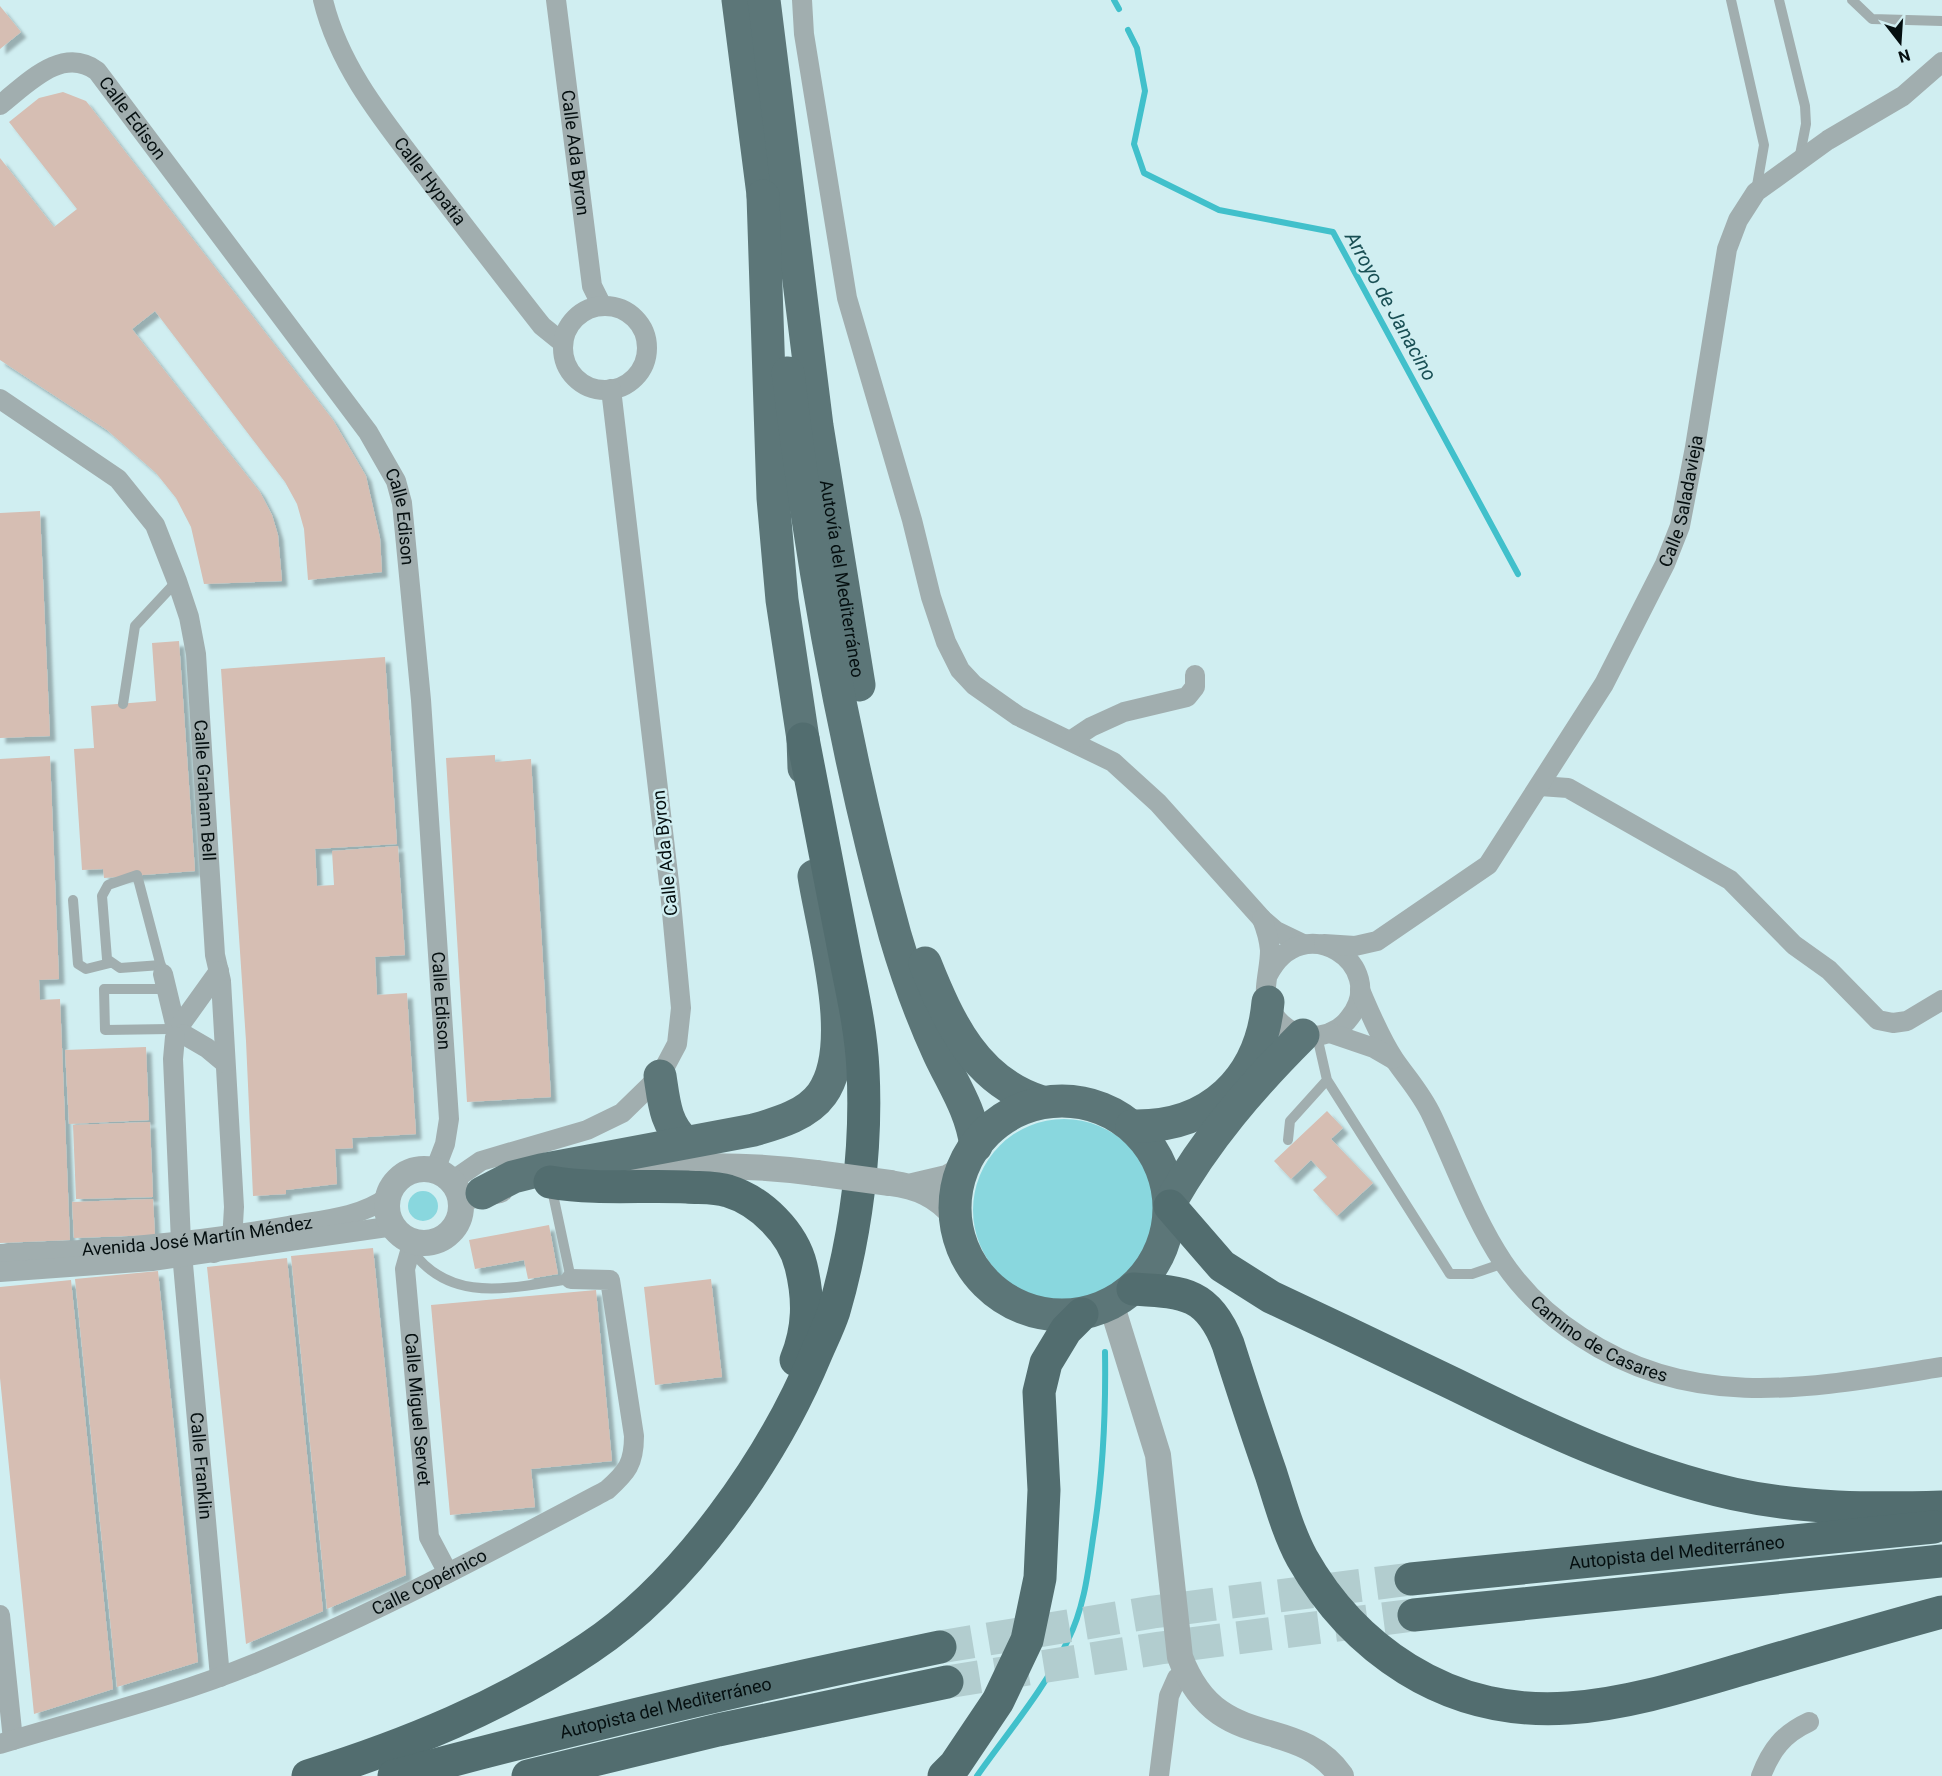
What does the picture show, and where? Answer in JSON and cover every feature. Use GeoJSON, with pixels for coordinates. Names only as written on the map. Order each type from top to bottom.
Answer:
{"type":"FeatureCollection","features":[{"type":"Feature","properties":{"kind":"highway","name":"Autovía del Mediterráneo"},"geometry":{"type":"LineString","coordinates":[[738,0],[814,566],[872,853],[902,960],[920,1013],[970,1115],[968,1158]]}},
{"type":"Feature","properties":{"kind":"highway","name":"Autovía del Mediterráneo"},"geometry":{"type":"LineString","coordinates":[[764,0],[817,426],[841,590],[874,759],[911,913],[941,1002],[963,1042],[987,1072],[996,1079],[1028,1098],[1042,1102]]}},
{"type":"Feature","properties":{"kind":"highway","name":"Autovía del Mediterráneo"},"geometry":{"type":"LineString","coordinates":[[458,1186],[754,1130],[782,1122],[806,1109],[821,1095],[832,1077],[838,1051],[838,1021],[809,845],[803,739],[783,611],[773,498],[763,196]]}},
{"type":"Feature","properties":{"kind":"highway"},"geometry":{"type":"LineString","coordinates":[[308,1776],[434,1732],[513,1694],[591,1647],[645,1602],[694,1551],[747,1482],[774,1440],[806,1378],[833,1314],[855,1215],[863,1118],[863,1069],[858,1020],[803,739]]}},
{"type":"Feature","properties":{"kind":"highway"},"geometry":{"type":"LineString","coordinates":[[1268,989],[1265,1028],[1253,1062],[1227,1092],[1206,1111],[1185,1120],[1158,1127],[1132,1126],[1089,1105],[1062,1101],[1042,1102],[1018,1111],[995,1125],[968,1158],[957,1185],[955,1216],[963,1249],[981,1278],[1007,1300],[1039,1312],[1109,1302],[1190,1295],[1211,1311],[1224,1335],[1287,1522],[1303,1558],[1325,1594],[1360,1635],[1380,1652],[1431,1684],[1497,1706],[1526,1710],[1572,1709],[1626,1701],[1679,1688],[1942,1612]]}},
{"type":"Feature","properties":{"kind":"highway"},"geometry":{"type":"LineString","coordinates":[[1170,1204],[1194,1161],[1219,1126],[1316,1035]]}},
{"type":"Feature","properties":{"kind":"highway"},"geometry":{"type":"LineString","coordinates":[[660,1076],[667,1119],[673,1131],[685,1142]]}},
{"type":"Feature","properties":{"kind":"highway"},"geometry":{"type":"LineString","coordinates":[[944,1776],[955,1765],[998,1701],[1027,1640],[1040,1567],[1044,1490],[1039,1392],[1046,1363],[1066,1330],[1109,1302],[1149,1271],[1160,1251],[1167,1229],[1170,1204],[1165,1175],[1157,1159],[1132,1126]]}},
{"type":"Feature","properties":{"kind":"highway"},"geometry":{"type":"LineString","coordinates":[[550,1182],[584,1188],[658,1186],[727,1191],[752,1202],[777,1224],[797,1251],[808,1293],[807,1320],[802,1347],[788,1380],[774,1440]]}},
{"type":"Feature","properties":{"kind":"highway"},"geometry":{"type":"LineString","coordinates":[[1170,1204],[1222,1266],[1271,1297],[1600,1452],[1735,1494],[1798,1505],[1860,1509],[1942,1507]]}},
{"type":"Feature","properties":{"kind":"highway","name":"Autopista del Mediterráneo"},"geometry":{"type":"LineString","coordinates":[[1410,1579],[1942,1526]]}},
{"type":"Feature","properties":{"kind":"highway","name":"Autopista del Mediterráneo"},"geometry":{"type":"LineString","coordinates":[[1414,1615],[1942,1561]]}},
{"type":"Feature","properties":{"kind":"highway","name":"Autopista del Mediterráneo"},"geometry":{"type":"LineString","coordinates":[[394,1776],[528,1739],[735,1690],[940,1647]]}},
{"type":"Feature","properties":{"kind":"highway","name":"Autopista del Mediterráneo"},"geometry":{"type":"LineString","coordinates":[[528,1776],[718,1730],[947,1682]]}},
{"type":"Feature","properties":{"kind":"street","name":"Calle Hypatia"},"geometry":{"type":"LineString","coordinates":[[323,0],[328,20],[350,71],[377,112],[542,326],[563,344]]}},
{"type":"Feature","properties":{"kind":"street","name":"Calle Ada Byron"},"geometry":{"type":"LineString","coordinates":[[556,0],[591,286],[602,306]]}},
{"type":"Feature","properties":{"kind":"street"},"geometry":{"type":"LineString","coordinates":[[802,0],[804,34],[847,298],[945,642],[960,670],[974,685],[1018,716],[1113,762],[1158,803],[1262,919],[1276,931],[1303,944]]}},
{"type":"Feature","properties":{"kind":"street","name":"Calle Saladavieja"},"geometry":{"type":"LineString","coordinates":[[1324,944],[1354,946],[1377,941],[1488,865],[1604,684],[1665,564],[1680,526],[1727,249],[1738,220],[1756,192],[1828,140],[1903,96],[1942,62]]}},
{"type":"Feature","properties":{"kind":"street","name":"Calle Edison"},"geometry":{"type":"LineString","coordinates":[[0,105],[45,69],[58,64],[86,63],[97,71],[368,432],[396,481],[402,502],[421,700],[449,1119],[445,1144],[458,1186]]}},
{"type":"Feature","properties":{"kind":"street"},"geometry":{"type":"LineString","coordinates":[[602,306],[616,307],[629,313],[639,323],[646,336],[647,350],[644,364],[636,376],[624,385],[611,389],[598,389],[576,378],[563,356],[567,329],[588,309],[602,306]]}},
{"type":"Feature","properties":{"kind":"street","name":"Calle Ada Byron"},"geometry":{"type":"LineString","coordinates":[[458,1186],[481,1161],[587,1130],[622,1113],[660,1076],[677,1044],[681,1008],[670,891],[611,389]]}},
{"type":"Feature","properties":{"kind":"street","name":"Calle Graham Bell"},"geometry":{"type":"LineString","coordinates":[[0,399],[118,480],[155,525],[189,617],[196,654],[215,955],[219,971],[233,1235]]}},
{"type":"Feature","properties":{"kind":"street"},"geometry":{"type":"LineString","coordinates":[[1070,741],[1091,727],[1124,712],[1187,697],[1195,687],[1195,675]]}},
{"type":"Feature","properties":{"kind":"street"},"geometry":{"type":"LineString","coordinates":[[1540,786],[1568,788],[1730,880],[1794,945],[1829,970],[1878,1020],[1893,1023],[1907,1021],[1942,1000]]}},
{"type":"Feature","properties":{"kind":"street"},"geometry":{"type":"LineString","coordinates":[[1262,919],[1270,948],[1268,989],[1281,1023],[1316,1035],[1351,1016],[1358,982],[1350,961],[1339,950],[1324,944],[1303,944],[1285,952],[1275,962],[1268,989]]}},
{"type":"Feature","properties":{"kind":"street","name":"Calle Saladavieja"},"geometry":{"type":"LineString","coordinates":[[1358,982],[1377,941]]}},
{"type":"Feature","properties":{"kind":"street"},"geometry":{"type":"LineString","coordinates":[[177,1030],[219,971]]}},
{"type":"Feature","properties":{"kind":"street"},"geometry":{"type":"LineString","coordinates":[[163,976],[177,1030],[173,1059],[182,1250]]}},
{"type":"Feature","properties":{"kind":"street","name":"Camino de Casares"},"geometry":{"type":"LineString","coordinates":[[1358,982],[1393,1059],[1413,1082],[1431,1114],[1485,1234],[1504,1263],[1540,1306],[1560,1323],[1607,1354],[1637,1368],[1689,1383],[1736,1389],[1806,1387],[1942,1367]]}},
{"type":"Feature","properties":{"kind":"street"},"geometry":{"type":"LineString","coordinates":[[177,1030],[207,1048],[225,1063]]}},
{"type":"Feature","properties":{"kind":"street","name":"Camino de Casares"},"geometry":{"type":"LineString","coordinates":[[1316,1035],[1374,1048],[1393,1059]]}},
{"type":"Feature","properties":{"kind":"street"},"geometry":{"type":"LineString","coordinates":[[902,1184],[947,1178],[968,1158]]}},
{"type":"Feature","properties":{"kind":"street"},"geometry":{"type":"LineString","coordinates":[[458,1186],[461,1209],[453,1229],[435,1241],[406,1238],[388,1208],[388,1197],[401,1177],[411,1171],[458,1186],[550,1182],[660,1167],[751,1166],[902,1184],[931,1193],[955,1216]]}},
{"type":"Feature","properties":{"kind":"street","name":"Avenida José Martín Méndez"},"geometry":{"type":"LineString","coordinates":[[0,1272],[86,1268],[182,1250],[233,1235],[356,1214],[388,1197]]}},
{"type":"Feature","properties":{"kind":"street"},"geometry":{"type":"LineString","coordinates":[[214,1253],[227,1246],[233,1235]]}},
{"type":"Feature","properties":{"kind":"street","name":"Avenida José Martín Méndez"},"geometry":{"type":"LineString","coordinates":[[0,1254],[117,1250],[182,1250],[214,1253],[406,1238]]}},
{"type":"Feature","properties":{"kind":"street","name":"Calle Miguel Servet"},"geometry":{"type":"LineString","coordinates":[[406,1238],[405,1269],[429,1537],[448,1573]]}},
{"type":"Feature","properties":{"kind":"street","name":"Calle Franklin"},"geometry":{"type":"LineString","coordinates":[[182,1250],[220,1677]]}},
{"type":"Feature","properties":{"kind":"street","name":"Avenida José Martín Méndez"},"geometry":{"type":"LineString","coordinates":[[0,1263],[56,1260],[74,1262],[86,1268]]}},
{"type":"Feature","properties":{"kind":"street","name":"Calle Copérnico"},"geometry":{"type":"LineString","coordinates":[[6,1742],[220,1677],[257,1662],[448,1573],[607,1490],[625,1474],[634,1454],[634,1436],[610,1280],[571,1279]]}},
{"type":"Feature","properties":{"kind":"street"},"geometry":{"type":"LineString","coordinates":[[1109,1302],[1158,1455],[1180,1657],[1186,1672],[1217,1712],[1242,1726],[1299,1742],[1334,1765],[1341,1776]]}},
{"type":"Feature","properties":{"kind":"street"},"geometry":{"type":"LineString","coordinates":[[0,1615],[6,1742]]}},
{"type":"Feature","properties":{"kind":"street"},"geometry":{"type":"LineString","coordinates":[[1159,1776],[1169,1696],[1177,1678],[1186,1672]]}},
{"type":"Feature","properties":{"kind":"street"},"geometry":{"type":"LineString","coordinates":[[1761,1776],[1777,1743],[1792,1730],[1809,1722]]}},
{"type":"Feature","properties":{"kind":"lane"},"geometry":{"type":"LineString","coordinates":[[1731,0],[1764,145],[1756,192]]}},
{"type":"Feature","properties":{"kind":"lane"},"geometry":{"type":"LineString","coordinates":[[1779,0],[1805,106],[1806,124],[1799,160]]}},
{"type":"Feature","properties":{"kind":"lane"},"geometry":{"type":"LineString","coordinates":[[1852,0],[1872,19],[1942,21]]}},
{"type":"Feature","properties":{"kind":"lane"},"geometry":{"type":"LineString","coordinates":[[123,704],[135,626],[177,581]]}},
{"type":"Feature","properties":{"kind":"lane"},"geometry":{"type":"LineString","coordinates":[[137,875],[163,976],[120,968],[107,959],[103,892],[108,885],[137,875]]}},
{"type":"Feature","properties":{"kind":"lane"},"geometry":{"type":"LineString","coordinates":[[73,900],[78,964],[86,969],[110,963]]}},
{"type":"Feature","properties":{"kind":"lane"},"geometry":{"type":"LineString","coordinates":[[163,976],[104,989],[105,1030],[177,1030]]}},
{"type":"Feature","properties":{"kind":"lane"},"geometry":{"type":"LineString","coordinates":[[1316,1035],[1327,1080],[1450,1274],[1472,1274],[1504,1263]]}},
{"type":"Feature","properties":{"kind":"lane"},"geometry":{"type":"LineString","coordinates":[[1288,1140],[1290,1121],[1327,1080]]}},
{"type":"Feature","properties":{"kind":"lane"},"geometry":{"type":"LineString","coordinates":[[406,1238],[417,1257],[437,1274],[458,1286],[500,1289],[571,1279],[550,1182]]}},
{"type":"Feature","properties":{"kind":"shaded area"},"geometry":{"type":"Polygon","coordinates":[[[1064,1119],[1099,1126],[1115,1134],[1128,1146],[1140,1159],[1148,1175],[1155,1210],[1148,1245],[1140,1261],[1128,1274],[1115,1286],[1099,1294],[1064,1301],[1029,1294],[1013,1286],[1000,1274],[988,1261],[980,1245],[973,1210],[980,1175],[988,1159],[1000,1146],[1013,1134],[1029,1126],[1064,1119]]]}},
{"type":"Feature","properties":{"kind":"shaded area"},"geometry":{"type":"Polygon","coordinates":[[[423,1191],[434,1195],[438,1206],[434,1217],[423,1221],[412,1217],[408,1206],[412,1195],[423,1191]]]}},
{"type":"Feature","properties":{"kind":"building"},"geometry":{"type":"Polygon","coordinates":[[[0,6],[21,32],[0,49],[0,6]]]}},
{"type":"Feature","properties":{"kind":"building"},"geometry":{"type":"Polygon","coordinates":[[[63,92],[86,101],[333,420],[366,476],[380,538],[382,572],[308,580],[304,529],[297,504],[285,482],[155,311],[132,329],[260,492],[272,515],[278,535],[282,581],[204,584],[191,527],[176,498],[156,473],[107,430],[0,360],[0,158],[54,227],[77,209],[9,122],[39,98],[63,92]]]}},
{"type":"Feature","properties":{"kind":"building"},"geometry":{"type":"Polygon","coordinates":[[[40,511],[50,736],[0,738],[0,513],[40,511]]]}},
{"type":"Feature","properties":{"kind":"building"},"geometry":{"type":"Polygon","coordinates":[[[179,641],[195,871],[104,878],[103,869],[82,870],[74,749],[94,748],[91,706],[156,701],[152,643],[179,641]]]}},
{"type":"Feature","properties":{"kind":"building"},"geometry":{"type":"Polygon","coordinates":[[[385,657],[397,844],[315,849],[317,886],[334,885],[332,851],[398,846],[405,955],[375,957],[377,995],[407,993],[416,1134],[352,1138],[353,1148],[335,1149],[337,1184],[286,1190],[286,1194],[253,1196],[246,1041],[221,669],[385,657]]]}},
{"type":"Feature","properties":{"kind":"building"},"geometry":{"type":"Polygon","coordinates":[[[495,755],[495,762],[531,759],[551,1097],[467,1102],[446,758],[495,755]]]}},
{"type":"Feature","properties":{"kind":"building"},"geometry":{"type":"Polygon","coordinates":[[[50,756],[59,979],[39,980],[40,1000],[60,999],[70,1240],[0,1243],[0,759],[50,756]]]}},
{"type":"Feature","properties":{"kind":"building"},"geometry":{"type":"Polygon","coordinates":[[[146,1047],[149,1120],[69,1124],[65,1050],[146,1047]]]}},
{"type":"Feature","properties":{"kind":"building"},"geometry":{"type":"Polygon","coordinates":[[[1327,1111],[1343,1128],[1331,1139],[1373,1183],[1337,1216],[1313,1190],[1327,1177],[1311,1160],[1291,1179],[1274,1161],[1327,1111]]]}},
{"type":"Feature","properties":{"kind":"building"},"geometry":{"type":"Polygon","coordinates":[[[150,1122],[153,1197],[76,1199],[73,1125],[150,1122]]]}},
{"type":"Feature","properties":{"kind":"building"},"geometry":{"type":"Polygon","coordinates":[[[153,1199],[155,1235],[74,1238],[72,1202],[153,1199]]]}},
{"type":"Feature","properties":{"kind":"building"},"geometry":{"type":"Polygon","coordinates":[[[549,1225],[558,1274],[528,1279],[524,1260],[475,1269],[469,1240],[549,1225]]]}},
{"type":"Feature","properties":{"kind":"building"},"geometry":{"type":"Polygon","coordinates":[[[373,1248],[406,1575],[327,1609],[291,1256],[373,1248]]]}},
{"type":"Feature","properties":{"kind":"building"},"geometry":{"type":"Polygon","coordinates":[[[287,1258],[323,1611],[246,1644],[207,1267],[287,1258]]]}},
{"type":"Feature","properties":{"kind":"building"},"geometry":{"type":"Polygon","coordinates":[[[158,1271],[198,1662],[117,1687],[75,1279],[158,1271]]]}},
{"type":"Feature","properties":{"kind":"building"},"geometry":{"type":"Polygon","coordinates":[[[711,1279],[722,1377],[655,1385],[644,1287],[711,1279]]]}},
{"type":"Feature","properties":{"kind":"building"},"geometry":{"type":"Polygon","coordinates":[[[71,1280],[113,1689],[34,1714],[0,1378],[0,1287],[71,1280]]]}},
{"type":"Feature","properties":{"kind":"building"},"geometry":{"type":"Polygon","coordinates":[[[596,1290],[612,1461],[531,1469],[535,1507],[450,1515],[431,1305],[596,1290]]]}},
{"type":"Feature","properties":{"kind":"waterway","name":"Arroyo de Janacino"},"geometry":{"type":"LineString","coordinates":[[1114,0],[1119,9]]}},
{"type":"Feature","properties":{"kind":"waterway","name":"Arroyo de Janacino"},"geometry":{"type":"LineString","coordinates":[[1128,30],[1137,48],[1145,91],[1134,144],[1144,173],[1219,210],[1333,232],[1518,574]]}},
{"type":"Feature","properties":{"kind":"waterway"},"geometry":{"type":"LineString","coordinates":[[977,1776],[1026,1710],[1059,1658],[1082,1603],[1099,1492],[1104,1422],[1105,1352]]}},
{"type":"Feature","properties":{"kind":"tunnel"},"geometry":{"type":"LineString","coordinates":[[940,1647],[1153,1612],[1411,1579]]}},
{"type":"Feature","properties":{"kind":"tunnel"},"geometry":{"type":"LineString","coordinates":[[947,1682],[1160,1648],[1414,1615]]}}]}
